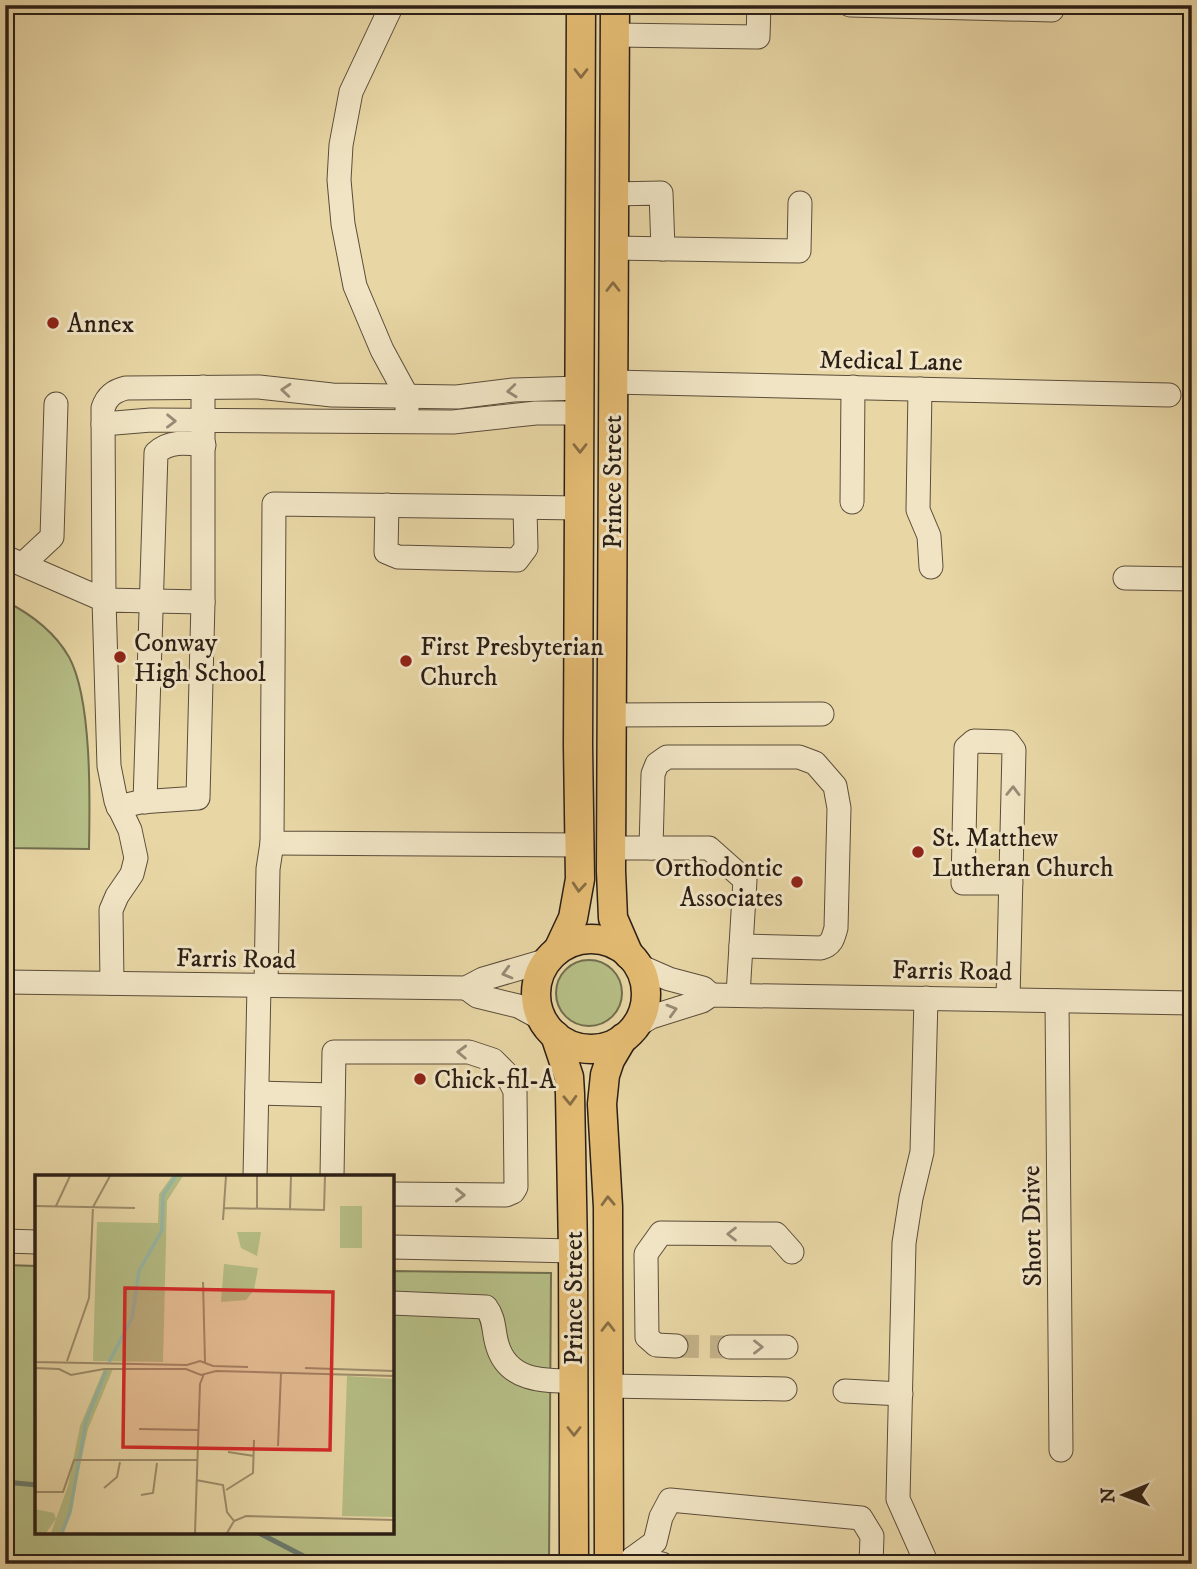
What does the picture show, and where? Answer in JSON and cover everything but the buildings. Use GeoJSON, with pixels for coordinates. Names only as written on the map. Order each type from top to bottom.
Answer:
{"type":"FeatureCollection","features":[{"type":"Feature","properties":{"kind":"main road","name":"Prince Street"},"geometry":{"type":"LineString","coordinates":[[553,955],[573,918],[578,897],[580,845],[578,746],[581,5]]}},
{"type":"Feature","properties":{"kind":"main road"},"geometry":{"type":"LineString","coordinates":[[603,5],[601,136],[613,162]]}},
{"type":"Feature","properties":{"kind":"main road","name":"Prince Street"},"geometry":{"type":"LineString","coordinates":[[615,5],[611,848],[613,918],[633,960]]}},
{"type":"Feature","properties":{"kind":"main road"},"geometry":{"type":"LineString","coordinates":[[581,240],[594,268],[597,359],[603,373],[612,382]]}},
{"type":"Feature","properties":{"kind":"main road"},"geometry":{"type":"LineString","coordinates":[[580,508],[590,521],[597,546],[597,696],[611,715]]}},
{"type":"Feature","properties":{"kind":"main road"},"geometry":{"type":"LineString","coordinates":[[591,939],[612,944],[633,960],[643,979],[645,999],[640,1018],[629,1032],[610,1045],[589,1049],[569,1045],[548,1027],[537,1004],[536,985],[553,955],[569,943],[591,939]]}},
{"type":"Feature","properties":{"kind":"main road","name":"Prince Street"},"geometry":{"type":"LineString","coordinates":[[548,1027],[569,1077],[570,1094],[574,1564]]}},
{"type":"Feature","properties":{"kind":"main road","name":"Prince Street"},"geometry":{"type":"LineString","coordinates":[[609,1564],[608,1208],[602,1104],[605,1075],[610,1060],[629,1032]]}},
{"type":"Feature","properties":{"kind":"street"},"geometry":{"type":"LineString","coordinates":[[392,5],[351,92],[341,145],[339,180],[343,224],[355,286],[382,349],[407,396],[407,421]]}},
{"type":"Feature","properties":{"kind":"street"},"geometry":{"type":"LineString","coordinates":[[615,35],[758,37],[759,5]]}},
{"type":"Feature","properties":{"kind":"street"},"geometry":{"type":"LineString","coordinates":[[850,5],[1052,10]]}},
{"type":"Feature","properties":{"kind":"street"},"geometry":{"type":"LineString","coordinates":[[613,194],[661,193],[663,249]]}},
{"type":"Feature","properties":{"kind":"street"},"geometry":{"type":"LineString","coordinates":[[613,248],[799,251],[800,203]]}},
{"type":"Feature","properties":{"kind":"street","name":"Medical Lane"},"geometry":{"type":"LineString","coordinates":[[612,382],[1169,395]]}},
{"type":"Feature","properties":{"kind":"street"},"geometry":{"type":"LineString","coordinates":[[118,807],[198,798],[203,602],[203,387]]}},
{"type":"Feature","properties":{"kind":"street"},"geometry":{"type":"LineString","coordinates":[[112,984],[111,910],[132,874],[136,858],[130,830],[118,807],[109,766],[104,600],[103,408],[106,400],[119,390],[127,388],[259,387],[332,395],[463,397],[513,390],[581,401]]}},
{"type":"Feature","properties":{"kind":"street"},"geometry":{"type":"LineString","coordinates":[[852,502],[853,387]]}},
{"type":"Feature","properties":{"kind":"street"},"geometry":{"type":"LineString","coordinates":[[920,389],[918,510],[929,536],[931,567]]}},
{"type":"Feature","properties":{"kind":"street"},"geometry":{"type":"LineString","coordinates":[[103,424],[151,420],[453,422],[525,414],[581,401]]}},
{"type":"Feature","properties":{"kind":"street"},"geometry":{"type":"LineString","coordinates":[[14,561],[52,537],[56,404]]}},
{"type":"Feature","properties":{"kind":"street"},"geometry":{"type":"LineString","coordinates":[[145,802],[156,453],[177,443],[204,445]]}},
{"type":"Feature","properties":{"kind":"street"},"geometry":{"type":"LineString","coordinates":[[255,1175],[262,986],[268,869],[272,843],[274,505],[580,508]]}},
{"type":"Feature","properties":{"kind":"street"},"geometry":{"type":"LineString","coordinates":[[387,505],[386,552],[398,558],[517,560],[526,548],[525,509]]}},
{"type":"Feature","properties":{"kind":"street"},"geometry":{"type":"LineString","coordinates":[[14,561],[104,600],[203,602]]}},
{"type":"Feature","properties":{"kind":"street"},"geometry":{"type":"LineString","coordinates":[[1125,578],[1192,579]]}},
{"type":"Feature","properties":{"kind":"street"},"geometry":{"type":"LineString","coordinates":[[611,715],[822,714]]}},
{"type":"Feature","properties":{"kind":"street"},"geometry":{"type":"LineString","coordinates":[[1007,999],[1011,883],[1014,750],[1008,742],[974,741],[966,748],[963,883],[1011,883]]}},
{"type":"Feature","properties":{"kind":"street"},"geometry":{"type":"LineString","coordinates":[[651,848],[653,774],[657,764],[667,757],[799,758],[815,763],[826,773],[835,786],[839,808],[836,928],[832,941],[821,948],[741,946]]}},
{"type":"Feature","properties":{"kind":"street"},"geometry":{"type":"LineString","coordinates":[[272,843],[580,845]]}},
{"type":"Feature","properties":{"kind":"street"},"geometry":{"type":"LineString","coordinates":[[611,848],[709,848],[745,880],[738,995]]}},
{"type":"Feature","properties":{"kind":"street","name":"Farris Road"},"geometry":{"type":"LineString","coordinates":[[5,982],[466,988],[483,979],[553,955]]}},
{"type":"Feature","properties":{"kind":"street","name":"Farris Road"},"geometry":{"type":"LineString","coordinates":[[633,960],[669,979],[704,988],[710,995]]}},
{"type":"Feature","properties":{"kind":"street","name":"Farris Road"},"geometry":{"type":"LineString","coordinates":[[466,988],[477,996],[518,1006],[548,1027]]}},
{"type":"Feature","properties":{"kind":"street","name":"Farris Road"},"geometry":{"type":"LineString","coordinates":[[629,1032],[651,1017],[702,1001],[710,995],[1192,1003]]}},
{"type":"Feature","properties":{"kind":"street"},"geometry":{"type":"LineString","coordinates":[[926,998],[922,1152],[911,1198],[905,1243],[898,1499],[927,1564]]}},
{"type":"Feature","properties":{"kind":"street","name":"Short Drive"},"geometry":{"type":"LineString","coordinates":[[1057,1001],[1061,1450]]}},
{"type":"Feature","properties":{"kind":"street"},"geometry":{"type":"LineString","coordinates":[[332,1175],[335,1051],[474,1052],[493,1060],[509,1077],[517,1104],[516,1187],[513,1193],[394,1194]]}},
{"type":"Feature","properties":{"kind":"street"},"geometry":{"type":"LineString","coordinates":[[257,1093],[333,1095]]}},
{"type":"Feature","properties":{"kind":"street"},"geometry":{"type":"LineString","coordinates":[[676,1346],[656,1345],[647,1337],[646,1254],[662,1233],[776,1234],[792,1252]]}},
{"type":"Feature","properties":{"kind":"street"},"geometry":{"type":"LineString","coordinates":[[5,1241],[35,1242]]}},
{"type":"Feature","properties":{"kind":"street"},"geometry":{"type":"LineString","coordinates":[[394,1247],[573,1251]]}},
{"type":"Feature","properties":{"kind":"street"},"geometry":{"type":"LineString","coordinates":[[394,1303],[486,1307],[492,1315],[497,1344],[514,1371],[541,1381],[574,1381]]}},
{"type":"Feature","properties":{"kind":"street"},"geometry":{"type":"LineString","coordinates":[[730,1347],[786,1347]]}},
{"type":"Feature","properties":{"kind":"street"},"geometry":{"type":"LineString","coordinates":[[608,1386],[785,1389]]}},
{"type":"Feature","properties":{"kind":"street"},"geometry":{"type":"LineString","coordinates":[[845,1391],[901,1394]]}},
{"type":"Feature","properties":{"kind":"street"},"geometry":{"type":"LineString","coordinates":[[662,1564],[634,1558],[654,1542],[661,1517],[670,1500],[861,1518],[872,1536],[871,1564]]}},
{"type":"Feature","properties":{"kind":"street"},"geometry":{"type":"LineString","coordinates":[[661,1517],[672,1513],[851,1523],[864,1537],[863,1564]]}},
{"type":"Feature","properties":{"kind":"green space"},"geometry":{"type":"Polygon","coordinates":[[[5,601],[49,631],[69,657],[77,675],[88,750],[89,849],[5,848],[5,601]]]}},
{"type":"Feature","properties":{"kind":"green space"},"geometry":{"type":"Polygon","coordinates":[[[589,960],[602,963],[612,970],[619,980],[622,993],[619,1006],[612,1016],[602,1023],[589,1026],[576,1023],[566,1016],[559,1006],[556,993],[559,980],[566,970],[576,963],[589,960]]]}},
{"type":"Feature","properties":{"kind":"green space"},"geometry":{"type":"Polygon","coordinates":[[[5,1265],[35,1266],[35,1534],[394,1534],[394,1271],[551,1273],[549,1564],[5,1564],[5,1265]]]}},
{"type":"Feature","properties":{"kind":"waterway"},"geometry":{"type":"LineString","coordinates":[[5,1482],[35,1485]]}},
{"type":"Feature","properties":{"kind":"waterway"},"geometry":{"type":"LineString","coordinates":[[261,1534],[319,1564]]}},
{"type":"Feature","properties":{"kind":"tunnel"},"geometry":{"type":"LineString","coordinates":[[676,1346],[730,1347]]}},
{"type":"Feature","properties":{"kind":"place","name":"Annex"},"geometry":{"type":"Point","coordinates":[53,323]}},
{"type":"Feature","properties":{"kind":"place","name":"Conway High School"},"geometry":{"type":"Point","coordinates":[120,657]}},
{"type":"Feature","properties":{"kind":"place","name":"First Presbyterian Church"},"geometry":{"type":"Point","coordinates":[406,661]}},
{"type":"Feature","properties":{"kind":"place","name":"St. Matthew Lutheran Church"},"geometry":{"type":"Point","coordinates":[918,852]}},
{"type":"Feature","properties":{"kind":"place","name":"Orthodontic Associates"},"geometry":{"type":"Point","coordinates":[797,882]}},
{"type":"Feature","properties":{"kind":"place","name":"Chick-fil-A"},"geometry":{"type":"Point","coordinates":[420,1079]}}]}
